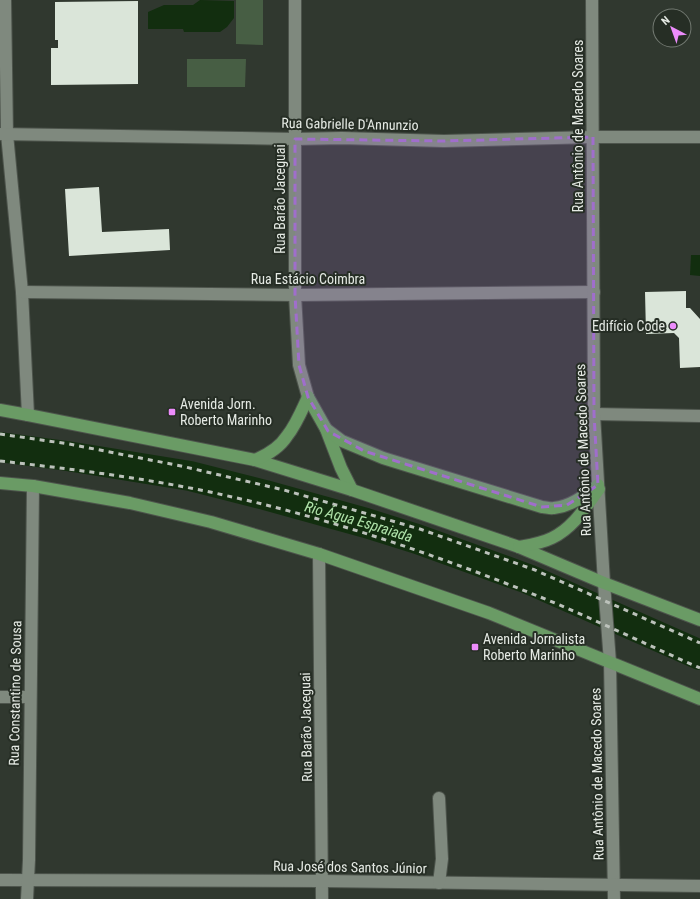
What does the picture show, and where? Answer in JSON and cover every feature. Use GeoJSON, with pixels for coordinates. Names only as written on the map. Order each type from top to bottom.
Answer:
{"type":"FeatureCollection","features":[{"type":"Feature","properties":{"kind":"main road"},"geometry":{"type":"LineString","coordinates":[[255,460],[270,452],[287,437],[308,397]]}},
{"type":"Feature","properties":{"kind":"main road"},"geometry":{"type":"LineString","coordinates":[[308,397],[326,429],[341,468],[352,490]]}},
{"type":"Feature","properties":{"kind":"main road"},"geometry":{"type":"LineString","coordinates":[[0,410],[255,460],[352,490],[519,547],[604,588],[700,620]]}},
{"type":"Feature","properties":{"kind":"main road"},"geometry":{"type":"LineString","coordinates":[[326,429],[342,441],[383,458],[542,507],[553,508],[567,505],[582,498],[598,487]]}},
{"type":"Feature","properties":{"kind":"main road"},"geometry":{"type":"LineString","coordinates":[[0,483],[33,486],[138,504],[211,522],[319,554],[489,613],[700,699]]}},
{"type":"Feature","properties":{"kind":"main road"},"geometry":{"type":"LineString","coordinates":[[519,547],[531,545],[552,538],[572,524],[582,512],[598,487]]}},
{"type":"Feature","properties":{"kind":"street"},"geometry":{"type":"LineString","coordinates":[[5,0],[3,134],[22,292],[28,415]]}},
{"type":"Feature","properties":{"kind":"street","name":"Rua Barão Jaceguai"},"geometry":{"type":"LineString","coordinates":[[294,0],[295,295],[299,365],[308,397]]}},
{"type":"Feature","properties":{"kind":"street","name":"Rua Antônio de Macedo Soares"},"geometry":{"type":"LineString","coordinates":[[592,0],[594,414],[604,588],[610,662],[614,899]]}},
{"type":"Feature","properties":{"kind":"street","name":"Rua Gabrielle D'Annunzio"},"geometry":{"type":"LineString","coordinates":[[3,134],[295,139],[342,138],[444,141],[593,137],[700,137]]}},
{"type":"Feature","properties":{"kind":"street","name":"Rua Estácio Coimbra"},"geometry":{"type":"LineString","coordinates":[[22,292],[295,295],[594,292]]}},
{"type":"Feature","properties":{"kind":"street"},"geometry":{"type":"LineString","coordinates":[[594,414],[700,416]]}},
{"type":"Feature","properties":{"kind":"street","name":"Rua Constantino de Sousa"},"geometry":{"type":"LineString","coordinates":[[27,899],[33,486]]}},
{"type":"Feature","properties":{"kind":"street","name":"Rua Barão Jaceguai"},"geometry":{"type":"LineString","coordinates":[[319,554],[322,899]]}},
{"type":"Feature","properties":{"kind":"street"},"geometry":{"type":"LineString","coordinates":[[0,697],[30,697]]}},
{"type":"Feature","properties":{"kind":"street"},"geometry":{"type":"LineString","coordinates":[[439,883],[442,859],[440,798]]}},
{"type":"Feature","properties":{"kind":"street","name":"Rua José dos Santos Júnior"},"geometry":{"type":"LineString","coordinates":[[0,880],[322,881],[700,886]]}},
{"type":"Feature","properties":{"kind":"highlighted area"},"geometry":{"type":"Polygon","coordinates":[[[593,137],[594,414],[598,485],[567,505],[542,507],[364,451],[328,431],[308,397],[299,365],[295,295],[295,139],[444,141],[593,137]]]}},
{"type":"Feature","properties":{"kind":"shaded area"},"geometry":{"type":"Polygon","coordinates":[[[200,0],[234,1],[234,18],[227,27],[220,32],[184,32],[183,29],[148,29],[148,12],[164,5],[193,5],[200,0]]]}},
{"type":"Feature","properties":{"kind":"shaded area"},"geometry":{"type":"Polygon","coordinates":[[[236,0],[263,0],[263,45],[236,44],[236,0]]]}},
{"type":"Feature","properties":{"kind":"shaded area"},"geometry":{"type":"Polygon","coordinates":[[[187,59],[246,59],[245,87],[187,87],[187,59]]]}},
{"type":"Feature","properties":{"kind":"shaded area"},"geometry":{"type":"Polygon","coordinates":[[[691,255],[700,255],[700,276],[690,275],[691,255]]]}},
{"type":"Feature","properties":{"kind":"building"},"geometry":{"type":"Polygon","coordinates":[[[138,1],[138,84],[51,85],[51,48],[58,48],[58,40],[55,40],[55,2],[138,1]]]}},
{"type":"Feature","properties":{"kind":"building"},"geometry":{"type":"Polygon","coordinates":[[[99,187],[102,232],[169,229],[170,250],[69,256],[65,189],[99,187]]]}},
{"type":"Feature","properties":{"kind":"building","name":"Edifício Code"},"geometry":{"type":"Polygon","coordinates":[[[686,291],[686,308],[690,308],[700,319],[700,367],[680,368],[679,338],[674,333],[646,334],[645,292],[686,291]]]}},
{"type":"Feature","properties":{"kind":"waterway","name":"Rio Água Espraiada"},"geometry":{"type":"LineString","coordinates":[[0,447],[67,456],[190,476],[366,523],[417,539],[528,579],[700,655]]}},
{"type":"Feature","properties":{"kind":"railway"},"geometry":{"type":"LineString","coordinates":[[0,434],[69,444],[181,466],[284,490],[420,529],[535,570],[700,643]]}},
{"type":"Feature","properties":{"kind":"railway"},"geometry":{"type":"LineString","coordinates":[[0,461],[108,474],[215,493],[337,525],[447,561],[555,603],[700,668]]}},
{"type":"Feature","properties":{"kind":"place","name":"Edifício Code"},"geometry":{"type":"Point","coordinates":[673,326]}},
{"type":"Feature","properties":{"kind":"place","name":"Avenida Jorn. Roberto Marinho"},"geometry":{"type":"Point","coordinates":[172,412]}},
{"type":"Feature","properties":{"kind":"place","name":"Avenida Jornalista Roberto Marinho"},"geometry":{"type":"Point","coordinates":[475,647]}}]}
